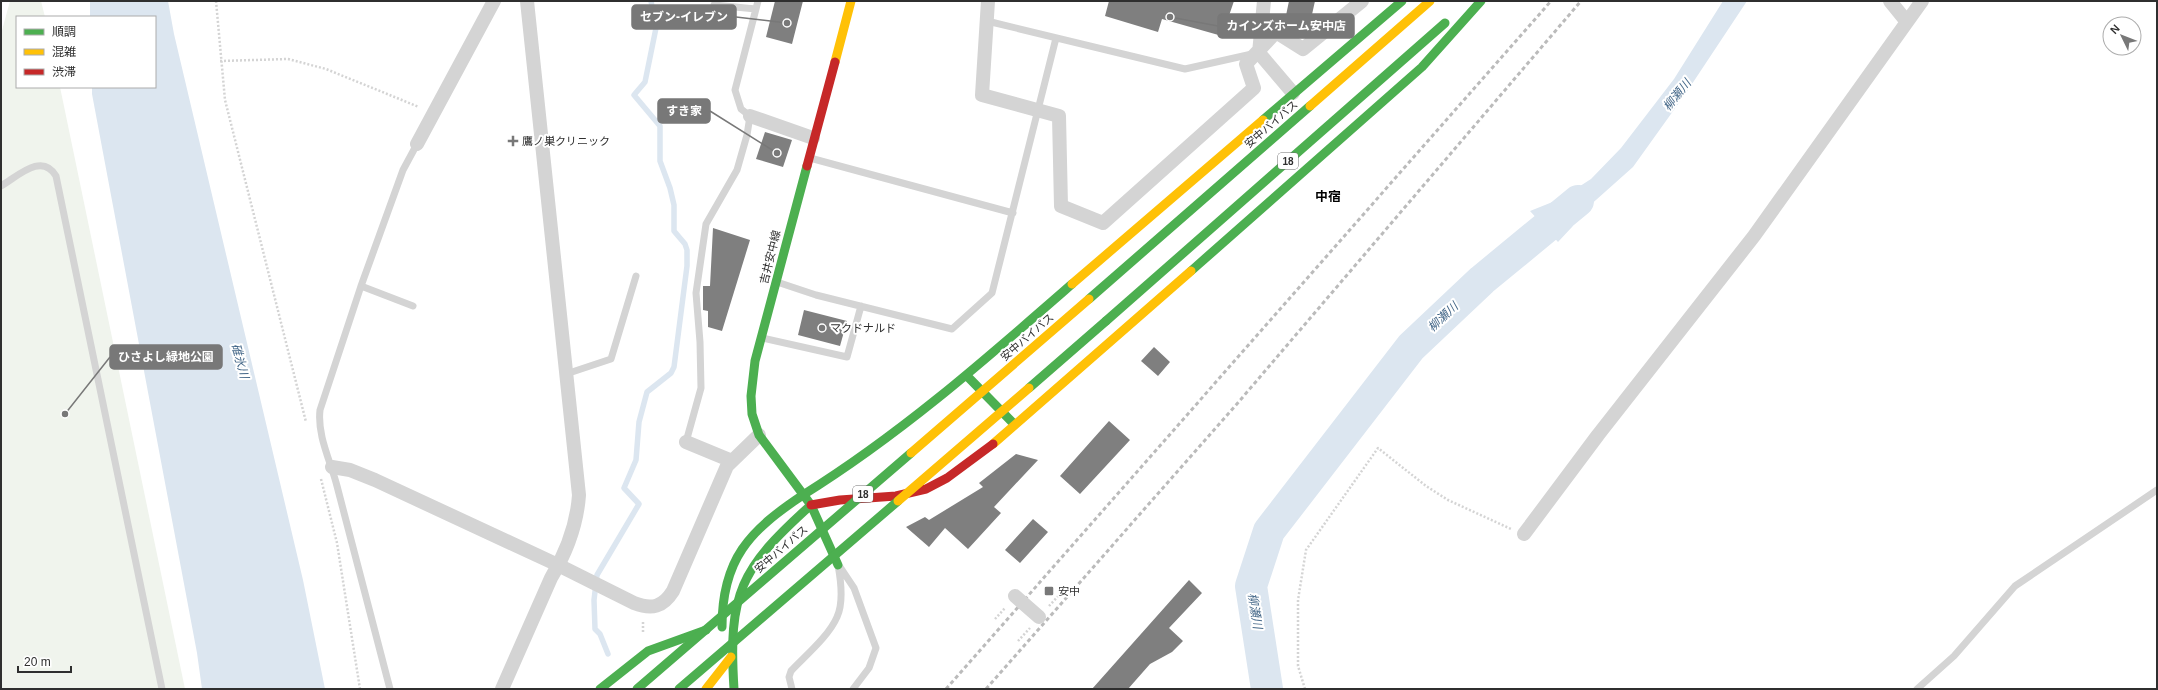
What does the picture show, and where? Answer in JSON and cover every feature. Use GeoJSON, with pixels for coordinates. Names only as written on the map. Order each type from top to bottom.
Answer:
{"type":"FeatureCollection","features":[{"type":"Feature","properties":{"kind":"main road","name":"吉井安中線"},"geometry":{"type":"LineString","coordinates":[[838,565],[811,505],[759,435],[752,414],[751,396],[755,361],[761,337],[851,1]]}},
{"type":"Feature","properties":{"kind":"main road"},"geometry":{"type":"LineString","coordinates":[[731,657],[722,634],[723,588],[735,557],[769,518],[803,495],[845,471],[875,449],[966,375],[1402,1]]}},
{"type":"Feature","properties":{"kind":"main road","name":"安中バイパス"},"geometry":{"type":"LineString","coordinates":[[637,689],[1089,299],[1430,1]]}},
{"type":"Feature","properties":{"kind":"main road","name":"18"},"geometry":{"type":"LineString","coordinates":[[679,689],[1106,322],[1470,1]]}},
{"type":"Feature","properties":{"kind":"main road"},"geometry":{"type":"LineString","coordinates":[[734,689],[731,657],[732,622],[736,603],[748,572],[775,537],[811,505],[840,500],[896,496],[926,489],[947,478],[979,456],[1364,120],[1422,67],[1481,1]]}},
{"type":"Feature","properties":{"kind":"main road"},"geometry":{"type":"LineString","coordinates":[[966,375],[1014,424]]}},
{"type":"Feature","properties":{"kind":"main road"},"geometry":{"type":"LineString","coordinates":[[600,689],[648,651],[722,625]]}},
{"type":"Feature","properties":{"kind":"main road"},"geometry":{"type":"LineString","coordinates":[[706,689],[731,657]]}},
{"type":"Feature","properties":{"kind":"street"},"geometry":{"type":"LineString","coordinates":[[417,144],[435,114],[494,1]]}},
{"type":"Feature","properties":{"kind":"street"},"geometry":{"type":"LineString","coordinates":[[502,689],[550,578],[558,565],[577,516],[579,495],[527,1]]}},
{"type":"Feature","properties":{"kind":"street"},"geometry":{"type":"LineString","coordinates":[[988,1],[982,95],[1059,116],[1061,206],[1103,224],[1254,88],[1246,64],[1258,53],[1276,32],[1303,49],[1362,1]]}},
{"type":"Feature","properties":{"kind":"street"},"geometry":{"type":"LineString","coordinates":[[1264,1],[1258,53],[1293,93]]}},
{"type":"Feature","properties":{"kind":"street"},"geometry":{"type":"LineString","coordinates":[[1890,1],[1908,22]]}},
{"type":"Feature","properties":{"kind":"street"},"geometry":{"type":"LineString","coordinates":[[1524,534],[1598,435],[1754,236],[1922,1]]}},
{"type":"Feature","properties":{"kind":"street"},"geometry":{"type":"LineString","coordinates":[[750,116],[814,138]]}},
{"type":"Feature","properties":{"kind":"street"},"geometry":{"type":"LineString","coordinates":[[332,467],[350,470],[375,480],[643,606],[656,607],[662,605],[670,595],[682,572],[727,466],[759,435]]}},
{"type":"Feature","properties":{"kind":"street"},"geometry":{"type":"LineString","coordinates":[[686,442],[732,461]]}},
{"type":"Feature","properties":{"kind":"street"},"geometry":{"type":"LineString","coordinates":[[1015,596],[1039,617]]}},
{"type":"Feature","properties":{"kind":"lane"},"geometry":{"type":"LineString","coordinates":[[686,442],[701,388],[700,342],[696,293],[706,224],[736,170],[747,136],[750,116],[741,109],[735,90],[758,1]]}},
{"type":"Feature","properties":{"kind":"lane"},"geometry":{"type":"LineString","coordinates":[[714,5],[756,9]]}},
{"type":"Feature","properties":{"kind":"lane"},"geometry":{"type":"LineString","coordinates":[[987,22],[1185,69],[1258,53]]}},
{"type":"Feature","properties":{"kind":"lane"},"geometry":{"type":"LineString","coordinates":[[776,282],[861,306],[952,329],[992,292],[1039,111],[1056,38]]}},
{"type":"Feature","properties":{"kind":"lane"},"geometry":{"type":"LineString","coordinates":[[390,689],[332,467],[319,428],[320,410],[361,286],[403,170],[417,144]]}},
{"type":"Feature","properties":{"kind":"lane"},"geometry":{"type":"LineString","coordinates":[[808,157],[1013,213]]}},
{"type":"Feature","properties":{"kind":"lane"},"geometry":{"type":"LineString","coordinates":[[1,186],[33,167],[42,164],[51,168],[56,176],[162,689]]}},
{"type":"Feature","properties":{"kind":"lane"},"geometry":{"type":"LineString","coordinates":[[566,374],[612,359],[636,276]]}},
{"type":"Feature","properties":{"kind":"lane"},"geometry":{"type":"LineString","coordinates":[[361,286],[413,306]]}},
{"type":"Feature","properties":{"kind":"lane"},"geometry":{"type":"LineString","coordinates":[[761,337],[847,357],[861,306]]}},
{"type":"Feature","properties":{"kind":"lane"},"geometry":{"type":"LineString","coordinates":[[1918,689],[1954,656],[2015,586],[2157,490]]}},
{"type":"Feature","properties":{"kind":"lane"},"geometry":{"type":"LineString","coordinates":[[792,689],[789,677],[791,671],[824,635],[837,617],[842,588],[838,565]]}},
{"type":"Feature","properties":{"kind":"lane"},"geometry":{"type":"LineString","coordinates":[[838,565],[854,588],[876,648],[870,668],[853,689]]}},
{"type":"Feature","properties":{"kind":"path"},"geometry":{"type":"LineString","coordinates":[[216,1],[220,60],[225,100],[308,429]]}},
{"type":"Feature","properties":{"kind":"path"},"geometry":{"type":"LineString","coordinates":[[220,60],[288,59],[326,69],[435,114]]}},
{"type":"Feature","properties":{"kind":"path"},"geometry":{"type":"LineString","coordinates":[[1305,689],[1298,666],[1298,600],[1306,550],[1378,448],[1426,486],[1448,500],[1524,534]]}},
{"type":"Feature","properties":{"kind":"path"},"geometry":{"type":"LineString","coordinates":[[319,474],[337,543],[360,689]]}},
{"type":"Feature","properties":{"kind":"path"},"geometry":{"type":"LineString","coordinates":[[1039,617],[1063,591]]}},
{"type":"Feature","properties":{"kind":"path"},"geometry":{"type":"LineString","coordinates":[[642,636],[643,621]]}},
{"type":"Feature","properties":{"kind":"shaded area"},"geometry":{"type":"Polygon","coordinates":[[[10,1],[41,1],[45,16],[16,16],[16,88],[60,88],[185,689],[1,689],[1,34],[10,1]]]}},
{"type":"Feature","properties":{"kind":"water","name":"碓氷川"},"geometry":{"type":"Polygon","coordinates":[[[90,1],[168,1],[174,34],[303,580],[325,689],[202,689],[197,653],[92,94],[92,88],[156,88],[156,16],[90,16],[90,1]]]}},
{"type":"Feature","properties":{"kind":"water"},"geometry":{"type":"Polygon","coordinates":[[[1723,1],[1747,1],[1686,93],[1633,167],[1578,216],[1572,227],[1558,242],[1530,211],[1560,199],[1591,179],[1621,148],[1674,79],[1723,1]]]}},
{"type":"Feature","properties":{"kind":"building"},"geometry":{"type":"Polygon","coordinates":[[[775,1],[803,1],[792,44],[766,37],[775,1]]]}},
{"type":"Feature","properties":{"kind":"building"},"geometry":{"type":"Polygon","coordinates":[[[1109,1],[1234,1],[1222,36],[1162,19],[1158,32],[1105,16],[1109,1]]]}},
{"type":"Feature","properties":{"kind":"building"},"geometry":{"type":"Polygon","coordinates":[[[1289,1],[1315,1],[1311,19],[1308,18],[1305,30],[1284,25],[1289,1]]]}},
{"type":"Feature","properties":{"kind":"building"},"geometry":{"type":"Polygon","coordinates":[[[765,132],[792,140],[783,167],[756,159],[765,132]]]}},
{"type":"Feature","properties":{"kind":"building"},"geometry":{"type":"Polygon","coordinates":[[[713,228],[750,240],[722,331],[708,327],[708,311],[703,310],[703,286],[710,286],[713,228]]]}},
{"type":"Feature","properties":{"kind":"building","name":"マクドナルド"},"geometry":{"type":"Polygon","coordinates":[[[804,310],[847,321],[840,346],[798,335],[804,310]]]}},
{"type":"Feature","properties":{"kind":"building"},"geometry":{"type":"Polygon","coordinates":[[[1154,347],[1170,362],[1158,376],[1141,361],[1154,347]]]}},
{"type":"Feature","properties":{"kind":"building"},"geometry":{"type":"Polygon","coordinates":[[[1109,421],[1130,440],[1080,494],[1060,476],[1109,421]]]}},
{"type":"Feature","properties":{"kind":"building"},"geometry":{"type":"Polygon","coordinates":[[[1016,454],[1038,460],[994,507],[1001,513],[968,549],[945,528],[929,547],[906,527],[925,517],[929,520],[983,487],[979,483],[1016,454]]]}},
{"type":"Feature","properties":{"kind":"building"},"geometry":{"type":"Polygon","coordinates":[[[1033,519],[1048,532],[1020,563],[1005,550],[1033,519]]]}},
{"type":"Feature","properties":{"kind":"building"},"geometry":{"type":"Polygon","coordinates":[[[1189,580],[1202,593],[1169,628],[1183,641],[1172,652],[1150,664],[1128,689],[1092,689],[1189,580]]]}},
{"type":"Feature","properties":{"kind":"waterway"},"geometry":{"type":"LineString","coordinates":[[608,654],[600,634],[595,629],[594,600],[597,575],[639,504],[624,488],[636,460],[639,422],[647,392],[671,373],[674,367],[687,266],[687,250],[685,244],[674,231],[674,205],[670,188],[660,161],[660,126],[634,95],[645,82],[656,28],[651,1]]}},
{"type":"Feature","properties":{"kind":"waterway","name":"柳瀬川"},"geometry":{"type":"LineString","coordinates":[[1267,689],[1251,586],[1269,531],[1411,347],[1482,280],[1578,201]]}},
{"type":"Feature","properties":{"kind":"railway"},"geometry":{"type":"LineString","coordinates":[[946,689],[1551,1]]}},
{"type":"Feature","properties":{"kind":"railway"},"geometry":{"type":"LineString","coordinates":[[986,689],[1236,405],[1581,1]]}},
{"type":"Feature","properties":{"kind":"traffic: fast"},"geometry":{"type":"LineString","coordinates":[[1263,120],[1402,1]]}},
{"type":"Feature","properties":{"kind":"traffic: fast"},"geometry":{"type":"LineString","coordinates":[[1191,271],[1422,67],[1481,1]]}},
{"type":"Feature","properties":{"kind":"traffic: fast"},"geometry":{"type":"LineString","coordinates":[[1106,321],[1445,23]]}},
{"type":"Feature","properties":{"kind":"traffic: fast"},"geometry":{"type":"LineString","coordinates":[[1089,299],[1310,106]]}},
{"type":"Feature","properties":{"kind":"traffic: fast"},"geometry":{"type":"LineString","coordinates":[[807,166],[755,361],[751,396],[752,414],[759,435],[811,505],[838,565]]}},
{"type":"Feature","properties":{"kind":"traffic: fast"},"geometry":{"type":"LineString","coordinates":[[803,495],[874,447],[909,421],[975,368],[1072,284]]}},
{"type":"Feature","properties":{"kind":"traffic: fast"},"geometry":{"type":"LineString","coordinates":[[1029,388],[1106,321]]}},
{"type":"Feature","properties":{"kind":"traffic: fast"},"geometry":{"type":"LineString","coordinates":[[969,378],[1014,424]]}},
{"type":"Feature","properties":{"kind":"traffic: fast"},"geometry":{"type":"LineString","coordinates":[[637,689],[911,453]]}},
{"type":"Feature","properties":{"kind":"traffic: fast"},"geometry":{"type":"LineString","coordinates":[[722,627],[723,603],[727,583],[733,565],[742,549],[768,521],[803,495]]}},
{"type":"Feature","properties":{"kind":"traffic: fast"},"geometry":{"type":"LineString","coordinates":[[679,689],[898,501]]}},
{"type":"Feature","properties":{"kind":"traffic: fast"},"geometry":{"type":"LineString","coordinates":[[734,689],[734,629],[737,605],[744,585],[754,566],[768,547],[811,505]]}},
{"type":"Feature","properties":{"kind":"traffic: fast"},"geometry":{"type":"LineString","coordinates":[[600,689],[648,651],[706,630]]}},
{"type":"Feature","properties":{"kind":"traffic: slow"},"geometry":{"type":"LineString","coordinates":[[835,62],[851,1]]}},
{"type":"Feature","properties":{"kind":"traffic: slow"},"geometry":{"type":"LineString","coordinates":[[1310,106],[1430,1]]}},
{"type":"Feature","properties":{"kind":"traffic: slow"},"geometry":{"type":"LineString","coordinates":[[1072,284],[1263,120]]}},
{"type":"Feature","properties":{"kind":"traffic: slow"},"geometry":{"type":"LineString","coordinates":[[993,444],[1191,271]]}},
{"type":"Feature","properties":{"kind":"traffic: slow"},"geometry":{"type":"LineString","coordinates":[[911,453],[1089,299]]}},
{"type":"Feature","properties":{"kind":"traffic: slow"},"geometry":{"type":"LineString","coordinates":[[898,501],[1029,388]]}},
{"type":"Feature","properties":{"kind":"traffic: slow"},"geometry":{"type":"LineString","coordinates":[[706,689],[731,657]]}},
{"type":"Feature","properties":{"kind":"traffic: jam"},"geometry":{"type":"LineString","coordinates":[[807,166],[835,62]]}},
{"type":"Feature","properties":{"kind":"traffic: jam"},"geometry":{"type":"LineString","coordinates":[[811,505],[840,500],[896,496],[926,489],[947,478],[993,444]]}},
{"type":"Feature","properties":{"kind":"place","name":"カインズホーム安中店"},"geometry":{"type":"Point","coordinates":[1170,17]}},
{"type":"Feature","properties":{"kind":"place","name":"セブン-イレブン"},"geometry":{"type":"Point","coordinates":[787,23]}},
{"type":"Feature","properties":{"kind":"place","name":"鷹ノ巣クリニック"},"geometry":{"type":"Point","coordinates":[513,141]}},
{"type":"Feature","properties":{"kind":"place","name":"すき家"},"geometry":{"type":"Point","coordinates":[777,153]}},
{"type":"Feature","properties":{"kind":"place","name":"マクドナルド"},"geometry":{"type":"Point","coordinates":[822,328]}},
{"type":"Feature","properties":{"kind":"place","name":"ひさよし緑地公園"},"geometry":{"type":"Point","coordinates":[65,414]}},
{"type":"Feature","properties":{"kind":"place","name":"安中"},"geometry":{"type":"Point","coordinates":[1049,591]}},
{"type":"Feature","properties":{"kind":"district","name":"中宿"},"geometry":{"type":"Point","coordinates":[1328,196]}}]}
